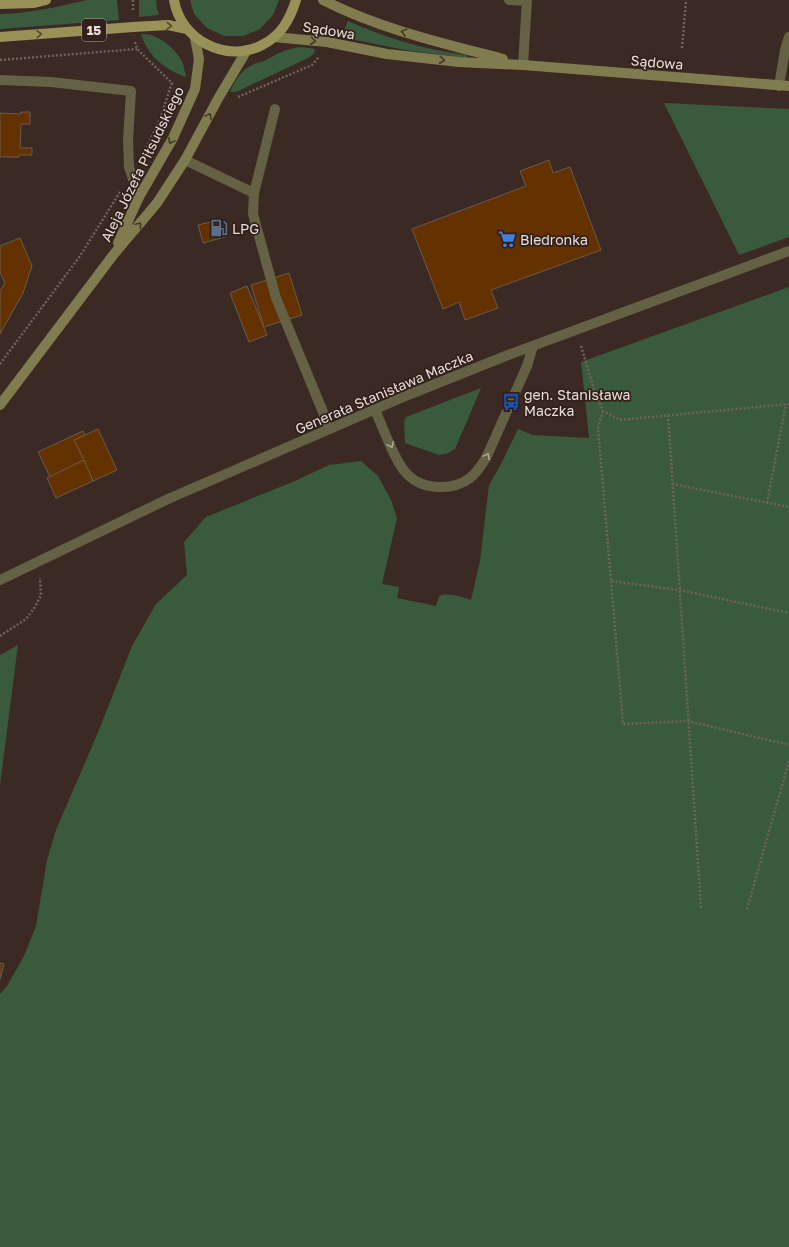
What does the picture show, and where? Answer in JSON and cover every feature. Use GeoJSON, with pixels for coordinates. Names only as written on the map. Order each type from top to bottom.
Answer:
{"type":"FeatureCollection","features":[{"type":"Feature","properties":{"kind":"main road"},"geometry":{"type":"LineString","coordinates":[[0,4],[34,3],[46,0]]}},
{"type":"Feature","properties":{"kind":"main road"},"geometry":{"type":"LineString","coordinates":[[174,0],[180,18],[187,29],[196,38],[211,47],[229,51],[247,50],[261,46],[274,37],[285,27],[292,14],[296,0]]}},
{"type":"Feature","properties":{"kind":"main road","name":"Sądowa"},"geometry":{"type":"LineString","coordinates":[[323,0],[387,28],[523,65]]}},
{"type":"Feature","properties":{"kind":"main road","name":"15"},"geometry":{"type":"LineString","coordinates":[[0,37],[168,25],[187,29]]}},
{"type":"Feature","properties":{"kind":"main road","name":"Sądowa"},"geometry":{"type":"LineString","coordinates":[[274,37],[327,42],[395,55],[458,62],[523,65],[784,86]]}},
{"type":"Feature","properties":{"kind":"main road","name":"Aleja Józefa Piłsudskiego"},"geometry":{"type":"LineString","coordinates":[[114,254],[139,197],[173,138],[195,89],[199,59],[196,38]]}},
{"type":"Feature","properties":{"kind":"main road","name":"Aleja Józefa Piłsudskiego"},"geometry":{"type":"LineString","coordinates":[[0,405],[114,254],[157,203],[185,160],[219,97],[247,50]]}},
{"type":"Feature","properties":{"kind":"street"},"geometry":{"type":"LineString","coordinates":[[509,0],[527,0],[523,65]]}},
{"type":"Feature","properties":{"kind":"street"},"geometry":{"type":"LineString","coordinates":[[784,86],[785,50],[789,37]]}},
{"type":"Feature","properties":{"kind":"street"},"geometry":{"type":"LineString","coordinates":[[0,80],[51,82],[132,91],[128,140],[129,167],[139,197]]}},
{"type":"Feature","properties":{"kind":"street"},"geometry":{"type":"LineString","coordinates":[[275,108],[254,193],[253,214],[276,298],[330,429]]}},
{"type":"Feature","properties":{"kind":"street"},"geometry":{"type":"LineString","coordinates":[[185,160],[254,193]]}},
{"type":"Feature","properties":{"kind":"street","name":"Generała Stanisława Maczka"},"geometry":{"type":"LineString","coordinates":[[0,580],[168,499],[416,392],[533,346],[789,251]]}},
{"type":"Feature","properties":{"kind":"street"},"geometry":{"type":"LineString","coordinates":[[375,410],[399,464],[408,475],[419,484],[446,487],[460,484],[480,469],[487,456],[527,366],[533,346]]}},
{"type":"Feature","properties":{"kind":"path"},"geometry":{"type":"LineString","coordinates":[[0,364],[80,256],[143,155],[160,119],[172,83],[137,49],[134,27],[133,0]]}},
{"type":"Feature","properties":{"kind":"path"},"geometry":{"type":"LineString","coordinates":[[682,48],[686,0]]}},
{"type":"Feature","properties":{"kind":"path"},"geometry":{"type":"LineString","coordinates":[[233,98],[240,97],[312,65],[321,56],[327,42]]}},
{"type":"Feature","properties":{"kind":"path"},"geometry":{"type":"LineString","coordinates":[[0,60],[137,49]]}},
{"type":"Feature","properties":{"kind":"path"},"geometry":{"type":"LineString","coordinates":[[581,345],[594,389],[603,411],[598,428],[624,724],[688,722],[789,745]]}},
{"type":"Feature","properties":{"kind":"path"},"geometry":{"type":"LineString","coordinates":[[603,411],[620,420],[787,404],[767,503]]}},
{"type":"Feature","properties":{"kind":"path"},"geometry":{"type":"LineString","coordinates":[[668,415],[701,908]]}},
{"type":"Feature","properties":{"kind":"path"},"geometry":{"type":"LineString","coordinates":[[672,484],[789,507]]}},
{"type":"Feature","properties":{"kind":"path"},"geometry":{"type":"LineString","coordinates":[[0,636],[26,619],[35,607],[41,595],[39,561]]}},
{"type":"Feature","properties":{"kind":"path"},"geometry":{"type":"LineString","coordinates":[[611,581],[680,590],[789,613]]}},
{"type":"Feature","properties":{"kind":"path"},"geometry":{"type":"LineString","coordinates":[[747,909],[789,761]]}},
{"type":"Feature","properties":{"kind":"green space"},"geometry":{"type":"Polygon","coordinates":[[[87,0],[117,0],[119,20],[0,29],[0,14],[44,9],[87,0]]]}},
{"type":"Feature","properties":{"kind":"green space"},"geometry":{"type":"Polygon","coordinates":[[[139,0],[156,0],[159,14],[139,17],[139,0]]]}},
{"type":"Feature","properties":{"kind":"green space"},"geometry":{"type":"Polygon","coordinates":[[[190,0],[279,0],[273,15],[260,29],[243,36],[224,36],[207,28],[194,14],[190,0]]]}},
{"type":"Feature","properties":{"kind":"green space"},"geometry":{"type":"Polygon","coordinates":[[[348,21],[377,33],[421,47],[467,55],[467,57],[405,50],[341,37],[348,21]]]}},
{"type":"Feature","properties":{"kind":"green space"},"geometry":{"type":"Polygon","coordinates":[[[141,34],[147,34],[159,38],[170,46],[182,61],[186,77],[164,66],[158,61],[148,49],[141,34]]]}},
{"type":"Feature","properties":{"kind":"green space"},"geometry":{"type":"Polygon","coordinates":[[[302,47],[315,49],[314,53],[310,57],[236,92],[230,92],[239,75],[250,66],[287,50],[302,47]]]}},
{"type":"Feature","properties":{"kind":"green space"},"geometry":{"type":"Polygon","coordinates":[[[664,103],[789,109],[789,237],[739,255],[664,103]]]}},
{"type":"Feature","properties":{"kind":"green space"},"geometry":{"type":"Polygon","coordinates":[[[789,287],[789,1247],[0,1247],[0,994],[7,986],[24,956],[36,926],[47,860],[56,830],[99,730],[132,646],[156,604],[187,575],[184,542],[206,517],[295,481],[329,465],[361,461],[378,476],[391,500],[397,518],[382,584],[399,587],[397,598],[436,606],[439,597],[442,595],[455,596],[471,600],[480,561],[489,485],[518,429],[533,435],[589,438],[581,362],[789,287]]]}},
{"type":"Feature","properties":{"kind":"green space"},"geometry":{"type":"Polygon","coordinates":[[[481,388],[455,449],[448,453],[439,455],[405,443],[404,422],[406,417],[481,388]]]}},
{"type":"Feature","properties":{"kind":"green space"},"geometry":{"type":"Polygon","coordinates":[[[18,645],[0,785],[0,655],[18,645]]]}},
{"type":"Feature","properties":{"kind":"building"},"geometry":{"type":"Polygon","coordinates":[[[21,112],[30,112],[30,124],[21,124],[20,148],[32,148],[32,155],[0,157],[0,113],[21,114],[21,112]]]}},
{"type":"Feature","properties":{"kind":"building","name":"Biedronka"},"geometry":{"type":"Polygon","coordinates":[[[549,160],[553,173],[570,167],[601,250],[491,290],[498,308],[465,320],[459,302],[443,309],[412,229],[526,186],[520,171],[549,160]]]}},
{"type":"Feature","properties":{"kind":"building"},"geometry":{"type":"Polygon","coordinates":[[[224,219],[228,236],[203,243],[198,225],[224,219]]]}},
{"type":"Feature","properties":{"kind":"building"},"geometry":{"type":"Polygon","coordinates":[[[20,238],[32,266],[23,293],[0,334],[0,291],[5,283],[0,272],[0,246],[20,238]]]}},
{"type":"Feature","properties":{"kind":"building"},"geometry":{"type":"Polygon","coordinates":[[[289,273],[302,315],[264,327],[251,285],[289,273]]]}},
{"type":"Feature","properties":{"kind":"building"},"geometry":{"type":"Polygon","coordinates":[[[247,286],[267,335],[249,342],[230,293],[247,286]]]}},
{"type":"Feature","properties":{"kind":"building"},"geometry":{"type":"Polygon","coordinates":[[[98,429],[117,470],[93,481],[74,440],[98,429]]]}},
{"type":"Feature","properties":{"kind":"building"},"geometry":{"type":"Polygon","coordinates":[[[83,431],[85,435],[74,440],[84,460],[50,477],[38,452],[83,431]]]}},
{"type":"Feature","properties":{"kind":"building"},"geometry":{"type":"Polygon","coordinates":[[[84,460],[93,481],[56,498],[47,478],[84,460]]]}},
{"type":"Feature","properties":{"kind":"building"},"geometry":{"type":"Polygon","coordinates":[[[0,963],[4,964],[0,979],[0,963]]]}},
{"type":"Feature","properties":{"kind":"place","name":"LPG"},"geometry":{"type":"Point","coordinates":[219,228]}},
{"type":"Feature","properties":{"kind":"place","name":"Biedronka"},"geometry":{"type":"Point","coordinates":[507,239]}},
{"type":"Feature","properties":{"kind":"place","name":"gen. Stanisława Maczka"},"geometry":{"type":"Point","coordinates":[511,402]}}]}
